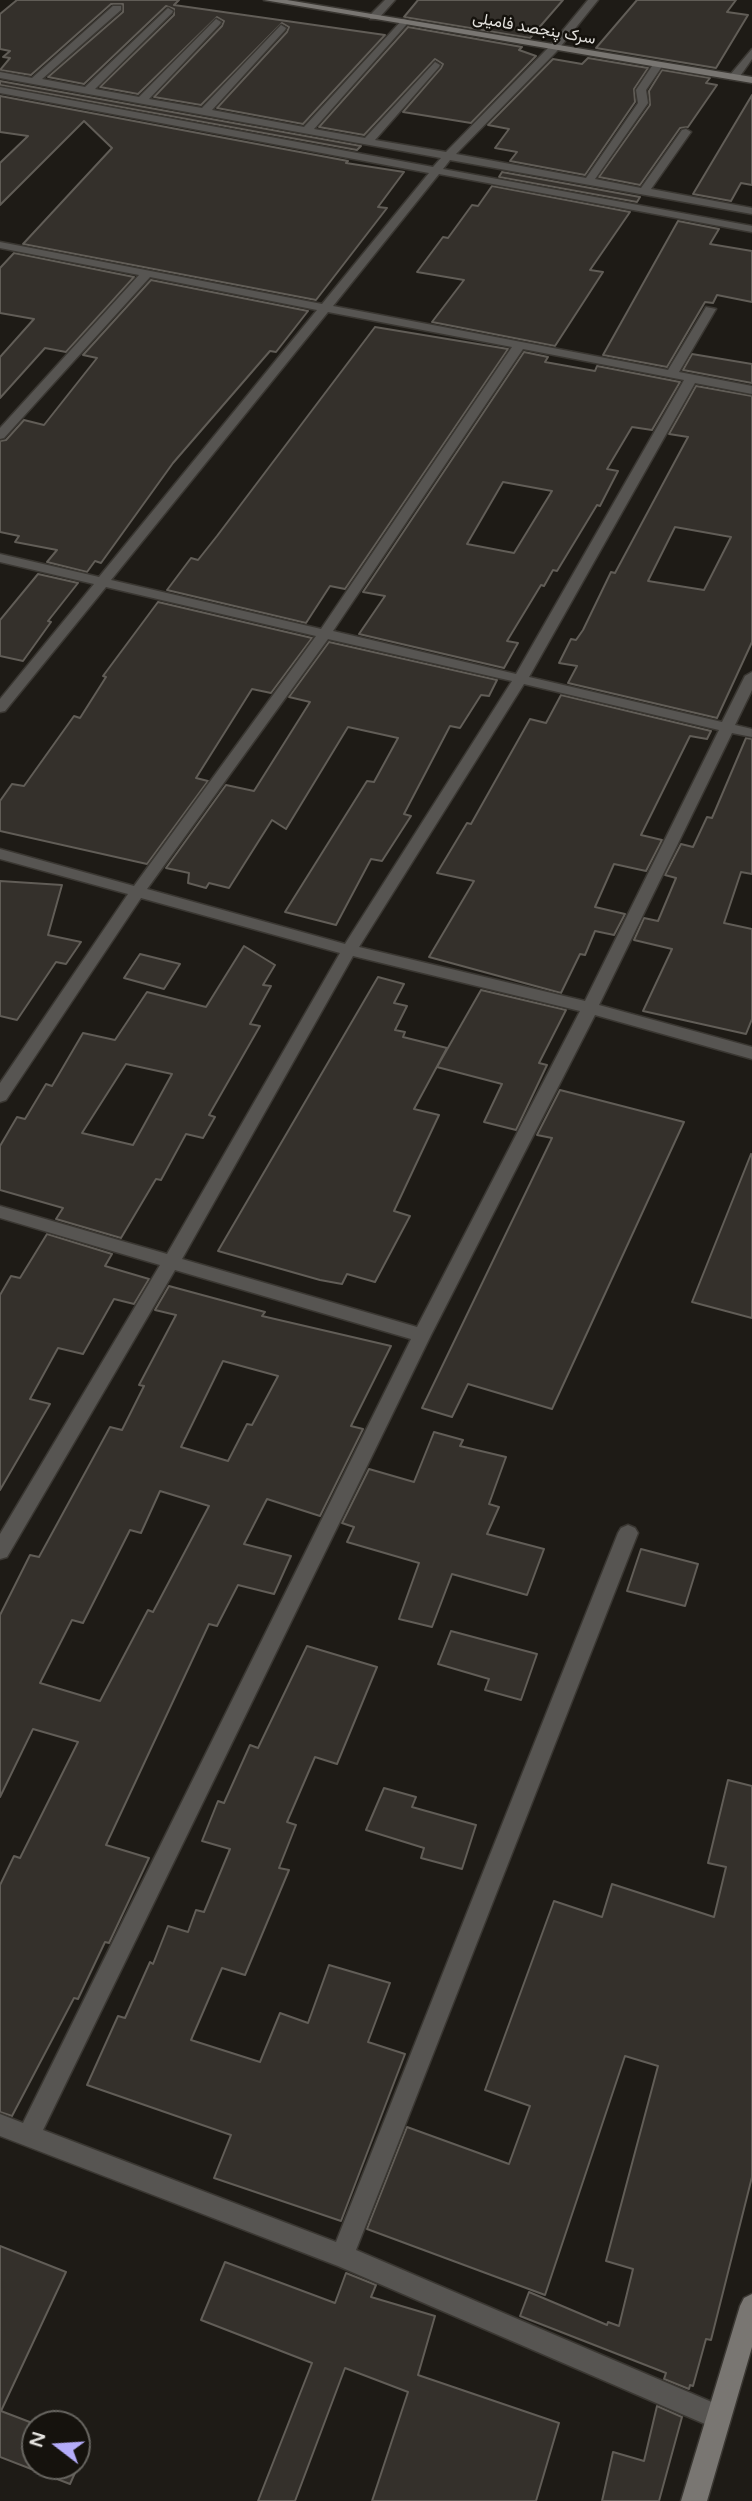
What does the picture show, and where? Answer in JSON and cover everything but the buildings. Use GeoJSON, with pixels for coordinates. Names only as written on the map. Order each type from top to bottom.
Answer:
{"type":"FeatureCollection","features":[{"type":"Feature","properties":{"kind":"main road","name":"سرک پنجصد فامیلی"},"geometry":{"type":"LineString","coordinates":[[269,0],[752,80]]}},
{"type":"Feature","properties":{"kind":"main road"},"geometry":{"type":"LineString","coordinates":[[694,2501],[752,2306]]}},
{"type":"Feature","properties":{"kind":"street"},"geometry":{"type":"LineString","coordinates":[[374,17],[390,0]]}},
{"type":"Feature","properties":{"kind":"street"},"geometry":{"type":"LineString","coordinates":[[0,708],[101,580],[327,308],[435,171],[553,49],[593,0]]}},
{"type":"Feature","properties":{"kind":"street"},"geometry":{"type":"LineString","coordinates":[[34,81],[117,8]]}},
{"type":"Feature","properties":{"kind":"street"},"geometry":{"type":"LineString","coordinates":[[87,91],[168,11]]}},
{"type":"Feature","properties":{"kind":"street"},"geometry":{"type":"LineString","coordinates":[[141,101],[216,22]]}},
{"type":"Feature","properties":{"kind":"street"},"geometry":{"type":"LineString","coordinates":[[306,131],[403,22]]}},
{"type":"Feature","properties":{"kind":"street"},"geometry":{"type":"LineString","coordinates":[[205,112],[281,28]]}},
{"type":"Feature","properties":{"kind":"street"},"geometry":{"type":"LineString","coordinates":[[734,77],[752,52]]}},
{"type":"Feature","properties":{"kind":"street"},"geometry":{"type":"LineString","coordinates":[[367,142],[435,65]]}},
{"type":"Feature","properties":{"kind":"street"},"geometry":{"type":"LineString","coordinates":[[588,182],[643,103],[641,90],[657,65]]}},
{"type":"Feature","properties":{"kind":"street"},"geometry":{"type":"LineString","coordinates":[[0,75],[752,211]]}},
{"type":"Feature","properties":{"kind":"street"},"geometry":{"type":"LineString","coordinates":[[0,90],[752,229]]}},
{"type":"Feature","properties":{"kind":"street"},"geometry":{"type":"LineString","coordinates":[[645,192],[686,132]]}},
{"type":"Feature","properties":{"kind":"street"},"geometry":{"type":"LineString","coordinates":[[0,245],[752,390]]}},
{"type":"Feature","properties":{"kind":"street"},"geometry":{"type":"LineString","coordinates":[[0,435],[147,274]]}},
{"type":"Feature","properties":{"kind":"street"},"geometry":{"type":"LineString","coordinates":[[671,375],[710,309]]}},
{"type":"Feature","properties":{"kind":"street"},"geometry":{"type":"LineString","coordinates":[[0,1096],[138,891],[324,635],[520,345]]}},
{"type":"Feature","properties":{"kind":"street"},"geometry":{"type":"LineString","coordinates":[[0,1550],[171,1262],[349,950],[521,678],[691,378]]}},
{"type":"Feature","properties":{"kind":"street"},"geometry":{"type":"LineString","coordinates":[[0,558],[752,733]]}},
{"type":"Feature","properties":{"kind":"street"},"geometry":{"type":"LineString","coordinates":[[28,2136],[422,1335],[590,1008],[752,676]]}},
{"type":"Feature","properties":{"kind":"street"},"geometry":{"type":"LineString","coordinates":[[0,854],[349,950],[590,1008],[752,1053]]}},
{"type":"Feature","properties":{"kind":"street"},"geometry":{"type":"LineString","coordinates":[[0,1212],[422,1335]]}},
{"type":"Feature","properties":{"kind":"street"},"geometry":{"type":"LineString","coordinates":[[342,2256],[628,1533]]}},
{"type":"Feature","properties":{"kind":"street"},"geometry":{"type":"LineString","coordinates":[[0,2124],[342,2256],[719,2418]]}}]}
